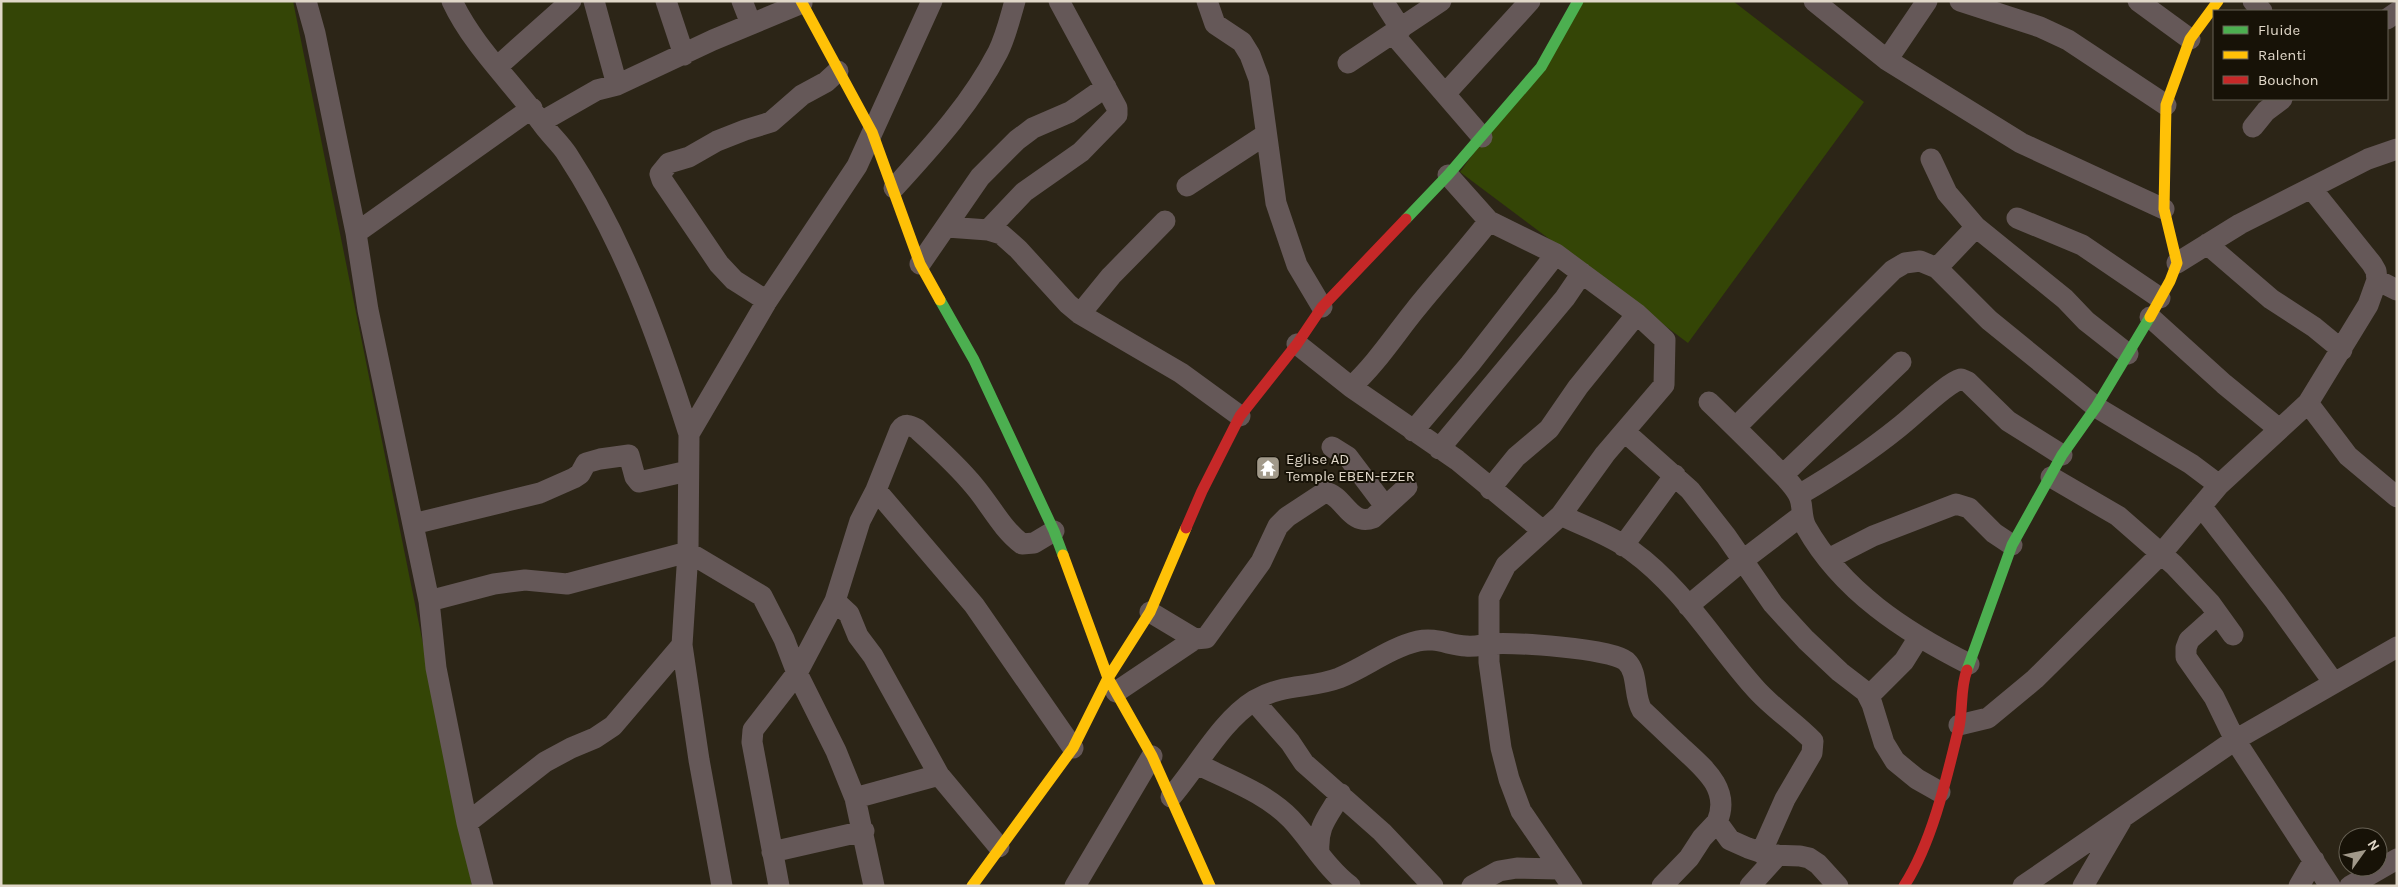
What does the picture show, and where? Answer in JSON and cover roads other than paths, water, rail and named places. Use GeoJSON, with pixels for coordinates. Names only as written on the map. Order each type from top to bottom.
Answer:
{"type":"FeatureCollection","features":[{"type":"Feature","properties":{"kind":"street"},"geometry":{"type":"LineString","coordinates":[[306,1],[315,33],[356,234],[368,310],[429,602],[436,668],[468,823],[484,886]]}},
{"type":"Feature","properties":{"kind":"street"},"geometry":{"type":"LineString","coordinates":[[452,1],[472,37],[566,153],[590,192],[643,299],[661,344],[689,434],[688,552],[682,645],[699,760],[722,886]]}},
{"type":"Feature","properties":{"kind":"street"},"geometry":{"type":"LineString","coordinates":[[497,67],[571,1]]}},
{"type":"Feature","properties":{"kind":"street"},"geometry":{"type":"LineString","coordinates":[[594,1],[617,85]]}},
{"type":"Feature","properties":{"kind":"street"},"geometry":{"type":"LineString","coordinates":[[666,1],[684,55]]}},
{"type":"Feature","properties":{"kind":"street"},"geometry":{"type":"LineString","coordinates":[[742,1],[751,24]]}},
{"type":"Feature","properties":{"kind":"street"},"geometry":{"type":"LineString","coordinates":[[689,434],[767,301],[857,166],[932,1]]}},
{"type":"Feature","properties":{"kind":"street"},"geometry":{"type":"LineString","coordinates":[[894,188],[942,136],[967,104],[999,50],[1015,1]]}},
{"type":"Feature","properties":{"kind":"street"},"geometry":{"type":"LineString","coordinates":[[988,230],[1024,192],[1081,152],[1117,115],[1117,108],[1060,1]]}},
{"type":"Feature","properties":{"kind":"street"},"geometry":{"type":"LineString","coordinates":[[1207,1],[1215,24],[1242,42],[1250,54],[1258,79],[1276,203],[1297,265],[1322,306]]}},
{"type":"Feature","properties":{"kind":"street"},"geometry":{"type":"LineString","coordinates":[[1383,1],[1397,32],[1445,94],[1482,137]]}},
{"type":"Feature","properties":{"kind":"street"},"geometry":{"type":"LineString","coordinates":[[1348,63],[1441,1]]}},
{"type":"Feature","properties":{"kind":"street"},"geometry":{"type":"LineString","coordinates":[[1445,94],[1530,1]]}},
{"type":"Feature","properties":{"kind":"street"},"geometry":{"type":"LineString","coordinates":[[972,886],[1073,748],[1112,685],[1150,612],[1202,491],[1240,416],[1297,344],[1322,306],[1448,175],[1541,67],[1578,1]]}},
{"type":"Feature","properties":{"kind":"street"},"geometry":{"type":"LineString","coordinates":[[1814,1],[1836,9],[1887,60],[2021,144],[2164,209]]}},
{"type":"Feature","properties":{"kind":"street"},"geometry":{"type":"LineString","coordinates":[[1887,60],[1927,1]]}},
{"type":"Feature","properties":{"kind":"street"},"geometry":{"type":"LineString","coordinates":[[1960,1],[2040,27],[2068,40],[2166,105]]}},
{"type":"Feature","properties":{"kind":"street"},"geometry":{"type":"LineString","coordinates":[[2138,1],[2190,39]]}},
{"type":"Feature","properties":{"kind":"street"},"geometry":{"type":"LineString","coordinates":[[356,234],[536,115],[597,90],[617,85],[801,2],[872,132],[894,188],[920,264],[974,360],[1054,531],[1112,685],[1152,756],[1210,886]]}},
{"type":"Feature","properties":{"kind":"street"},"geometry":{"type":"LineString","coordinates":[[1904,886],[1924,850],[1959,725],[1962,688],[1968,664],[1979,640],[1992,595],[2012,545],[2062,455],[2096,407],[2150,317],[2170,281],[2177,262],[2164,209],[2166,105],[2190,39],[2212,3]]}},
{"type":"Feature","properties":{"kind":"street"},"geometry":{"type":"LineString","coordinates":[[767,301],[734,280],[718,264],[662,180],[660,174],[669,163],[689,157],[716,142],[745,130],[771,122],[802,95],[826,82],[838,71]]}},
{"type":"Feature","properties":{"kind":"street"},"geometry":{"type":"LineString","coordinates":[[920,264],[980,177],[1017,140],[1033,128],[1070,112],[1106,88]]}},
{"type":"Feature","properties":{"kind":"street"},"geometry":{"type":"LineString","coordinates":[[2253,127],[2266,111],[2281,100]]}},
{"type":"Feature","properties":{"kind":"street"},"geometry":{"type":"LineString","coordinates":[[1187,186],[1265,135]]}},
{"type":"Feature","properties":{"kind":"street"},"geometry":{"type":"LineString","coordinates":[[2177,262],[2240,224],[2368,159],[2397,149]]}},
{"type":"Feature","properties":{"kind":"street"},"geometry":{"type":"LineString","coordinates":[[1931,159],[1946,193],[1976,227],[2065,299],[2086,321],[2128,354]]}},
{"type":"Feature","properties":{"kind":"street"},"geometry":{"type":"LineString","coordinates":[[1448,175],[1488,221],[1556,254],[1637,314],[1665,340],[1666,380],[1654,397],[1605,454],[1561,515],[1506,565],[1498,578],[1488,605],[1488,662],[1499,738],[1509,779],[1521,811],[1565,877]]}},
{"type":"Feature","properties":{"kind":"street"},"geometry":{"type":"LineString","coordinates":[[1959,725],[1988,718],[2028,685],[2161,554],[2219,485],[2308,403],[2368,305],[2377,280],[2376,271],[2372,264],[2311,188]]}},
{"type":"Feature","properties":{"kind":"street"},"geometry":{"type":"LineString","coordinates":[[2017,218],[2082,246],[2160,298]]}},
{"type":"Feature","properties":{"kind":"street"},"geometry":{"type":"LineString","coordinates":[[1080,314],[1111,276],[1165,221]]}},
{"type":"Feature","properties":{"kind":"street"},"geometry":{"type":"LineString","coordinates":[[1351,387],[1385,350],[1415,309],[1437,282],[1459,260],[1488,221]]}},
{"type":"Feature","properties":{"kind":"street"},"geometry":{"type":"LineString","coordinates":[[947,227],[988,230],[1002,234],[1011,241],[1068,304],[1080,314],[1182,374],[1240,416]]}},
{"type":"Feature","properties":{"kind":"street"},"geometry":{"type":"LineString","coordinates":[[1938,268],[1976,227]]}},
{"type":"Feature","properties":{"kind":"street"},"geometry":{"type":"LineString","coordinates":[[2207,244],[2270,299],[2314,327],[2342,350]]}},
{"type":"Feature","properties":{"kind":"street"},"geometry":{"type":"LineString","coordinates":[[1413,431],[1470,364],[1556,254]]}},
{"type":"Feature","properties":{"kind":"street"},"geometry":{"type":"LineString","coordinates":[[1736,427],[1893,270],[1905,263],[1920,261],[1938,268],[1990,320],[2096,407],[2191,464],[2219,485]]}},
{"type":"Feature","properties":{"kind":"street"},"geometry":{"type":"LineString","coordinates":[[1439,449],[1565,298],[1582,273]]}},
{"type":"Feature","properties":{"kind":"street"},"geometry":{"type":"LineString","coordinates":[[2377,280],[2397,290]]}},
{"type":"Feature","properties":{"kind":"street"},"geometry":{"type":"LineString","coordinates":[[1490,490],[1516,457],[1549,429],[1578,387],[1637,314]]}},
{"type":"Feature","properties":{"kind":"street"},"geometry":{"type":"LineString","coordinates":[[2150,317],[2224,384],[2279,429]]}},
{"type":"Feature","properties":{"kind":"street"},"geometry":{"type":"LineString","coordinates":[[1297,344],[1351,387],[1457,460],[1490,490],[1543,531]]}},
{"type":"Feature","properties":{"kind":"street"},"geometry":{"type":"LineString","coordinates":[[1784,476],[1901,362]]}},
{"type":"Feature","properties":{"kind":"street"},"geometry":{"type":"LineString","coordinates":[[1688,606],[1742,561],[1800,506],[1921,411],[1951,382],[1961,379],[1968,382],[2008,421],[2062,455]]}},
{"type":"Feature","properties":{"kind":"street"},"geometry":{"type":"LineString","coordinates":[[1709,402],[1784,476],[1828,558],[1839,573],[1868,602],[1919,637],[1968,664]]}},
{"type":"Feature","properties":{"kind":"street"},"geometry":{"type":"LineString","coordinates":[[2308,403],[2348,456],[2397,497]]}},
{"type":"Feature","properties":{"kind":"street"},"geometry":{"type":"LineString","coordinates":[[779,886],[752,742],[754,730],[797,673],[835,601],[860,521],[876,490],[900,430],[910,425],[917,429],[975,486],[1012,537],[1022,544],[1034,543],[1054,531]]}},
{"type":"Feature","properties":{"kind":"street"},"geometry":{"type":"LineString","coordinates":[[1625,432],[1690,490],[1726,536],[1773,604],[1806,640],[1869,696],[1884,744],[1902,768],[1940,792]]}},
{"type":"Feature","properties":{"kind":"street"},"geometry":{"type":"LineString","coordinates":[[1332,447],[1348,457],[1385,506]]}},
{"type":"Feature","properties":{"kind":"street"},"geometry":{"type":"LineString","coordinates":[[413,524],[540,493],[574,478],[580,474],[586,463],[600,459],[629,455],[635,478],[640,482],[688,471]]}},
{"type":"Feature","properties":{"kind":"street"},"geometry":{"type":"LineString","coordinates":[[1623,546],[1675,475]]}},
{"type":"Feature","properties":{"kind":"street"},"geometry":{"type":"LineString","coordinates":[[2051,477],[2118,516],[2186,577],[2218,614],[2233,635]]}},
{"type":"Feature","properties":{"kind":"street"},"geometry":{"type":"LineString","coordinates":[[1112,685],[1195,639],[1206,638],[1261,562],[1278,526],[1311,500],[1325,492],[1329,493],[1357,518],[1366,520],[1407,487]]}},
{"type":"Feature","properties":{"kind":"street"},"geometry":{"type":"LineString","coordinates":[[876,490],[974,605],[1073,748]]}},
{"type":"Feature","properties":{"kind":"street"},"geometry":{"type":"LineString","coordinates":[[1828,558],[1873,536],[1956,504],[1969,508],[1990,530],[2012,545]]}},
{"type":"Feature","properties":{"kind":"street"},"geometry":{"type":"LineString","coordinates":[[2201,506],[2334,683]]}},
{"type":"Feature","properties":{"kind":"street"},"geometry":{"type":"LineString","coordinates":[[1561,515],[1623,546],[1657,572],[1688,606],[1754,688],[1814,744],[1812,753],[1785,799],[1770,854],[1750,886]]}},
{"type":"Feature","properties":{"kind":"street"},"geometry":{"type":"LineString","coordinates":[[429,602],[494,584],[525,580],[567,584],[688,552],[762,596],[784,638],[797,673],[830,737],[855,798],[864,831],[874,886]]}},
{"type":"Feature","properties":{"kind":"street"},"geometry":{"type":"LineString","coordinates":[[835,601],[849,614],[858,636],[873,656],[939,775],[999,847]]}},
{"type":"Feature","properties":{"kind":"street"},"geometry":{"type":"LineString","coordinates":[[1150,612],[1195,639]]}},
{"type":"Feature","properties":{"kind":"street"},"geometry":{"type":"LineString","coordinates":[[2218,614],[2189,640],[2186,648],[2186,657],[2214,697],[2235,740],[2330,886]]}},
{"type":"Feature","properties":{"kind":"street"},"geometry":{"type":"LineString","coordinates":[[1869,696],[1904,661],[1919,637]]}},
{"type":"Feature","properties":{"kind":"street"},"geometry":{"type":"LineString","coordinates":[[1171,797],[1234,716],[1254,701],[1273,691],[1339,678],[1377,657],[1417,641],[1433,638],[1466,646],[1489,644],[1594,650],[1613,654],[1625,660],[1632,669],[1636,699],[1642,710],[1697,760],[1714,781],[1721,800],[1720,814],[1717,822],[1702,838],[1689,858],[1662,886]]}},
{"type":"Feature","properties":{"kind":"street"},"geometry":{"type":"LineString","coordinates":[[468,823],[545,762],[595,738],[613,726],[682,645]]}},
{"type":"Feature","properties":{"kind":"street"},"geometry":{"type":"LineString","coordinates":[[2023,886],[2235,740],[2397,647]]}},
{"type":"Feature","properties":{"kind":"street"},"geometry":{"type":"LineString","coordinates":[[1254,701],[1290,742],[1304,763],[1382,832],[1433,886]]}},
{"type":"Feature","properties":{"kind":"street"},"geometry":{"type":"LineString","coordinates":[[1075,886],[1152,756]]}},
{"type":"Feature","properties":{"kind":"street"},"geometry":{"type":"LineString","coordinates":[[1197,764],[1254,792],[1276,806],[1291,819],[1337,875],[1350,886]]}},
{"type":"Feature","properties":{"kind":"street"},"geometry":{"type":"LineString","coordinates":[[855,798],[939,775]]}},
{"type":"Feature","properties":{"kind":"street"},"geometry":{"type":"LineString","coordinates":[[1319,853],[1318,837],[1320,830],[1341,794]]}},
{"type":"Feature","properties":{"kind":"street"},"geometry":{"type":"LineString","coordinates":[[2083,886],[2124,816]]}},
{"type":"Feature","properties":{"kind":"street"},"geometry":{"type":"LineString","coordinates":[[1717,822],[1733,842],[1770,854],[1809,858],[1818,864],[1838,886]]}},
{"type":"Feature","properties":{"kind":"street"},"geometry":{"type":"LineString","coordinates":[[772,852],[864,831]]}},
{"type":"Feature","properties":{"kind":"street"},"geometry":{"type":"LineString","coordinates":[[2350,886],[2397,859]]}},
{"type":"Feature","properties":{"kind":"street"},"geometry":{"type":"LineString","coordinates":[[2299,886],[2314,860]]}},
{"type":"Feature","properties":{"kind":"street"},"geometry":{"type":"LineString","coordinates":[[1472,886],[1500,871],[1517,868],[1565,877]]}},
{"type":"Feature","properties":{"kind":"place","name":"Eglise AD Temple EBEN-EZER"},"geometry":{"type":"Point","coordinates":[1268,468]}}]}
